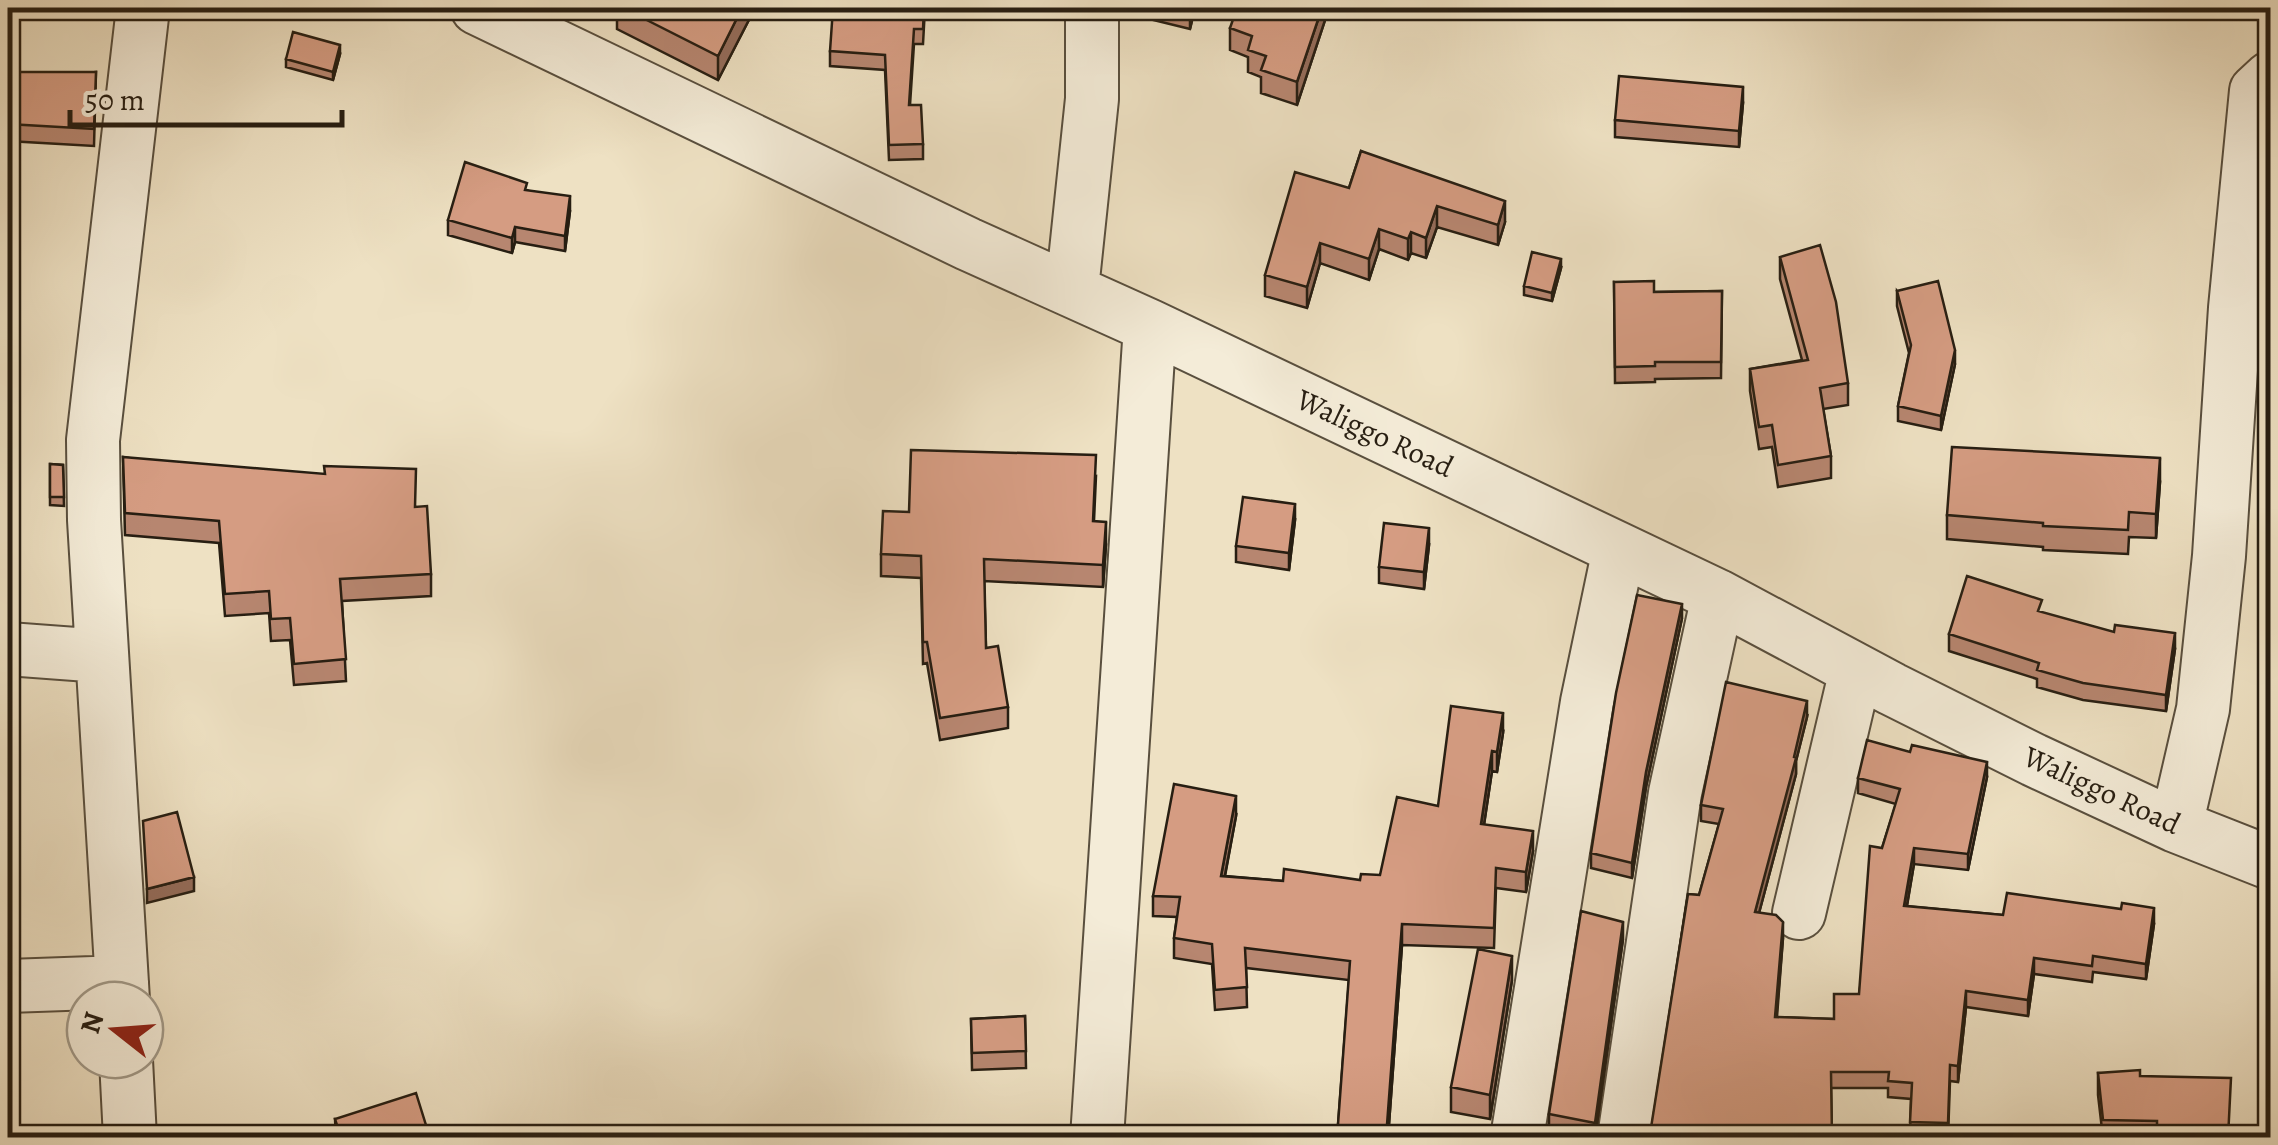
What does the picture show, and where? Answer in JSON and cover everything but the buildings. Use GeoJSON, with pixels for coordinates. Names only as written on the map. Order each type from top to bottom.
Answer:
{"type":"FeatureCollection","features":[{"type":"Feature","properties":{"kind":"street"},"geometry":{"type":"LineString","coordinates":[[121,980],[93,440],[142,8]]}},
{"type":"Feature","properties":{"kind":"street","name":"Waliggo Road"},"geometry":{"type":"LineString","coordinates":[[477,8],[968,244],[1072,289],[1718,596],[2034,760],[2176,826],[2270,863]]}},
{"type":"Feature","properties":{"kind":"street"},"geometry":{"type":"LineString","coordinates":[[1072,289],[1092,99],[1092,8]]}},
{"type":"Feature","properties":{"kind":"street"},"geometry":{"type":"LineString","coordinates":[[2176,826],[2203,709],[2256,91],[2270,78]]}},
{"type":"Feature","properties":{"kind":"street"},"geometry":{"type":"LineString","coordinates":[[1097,1138],[1150,326]]}},
{"type":"Feature","properties":{"kind":"street"},"geometry":{"type":"LineString","coordinates":[[1517,1138],[1586,702],[1619,549]]}},
{"type":"Feature","properties":{"kind":"street"},"geometry":{"type":"LineString","coordinates":[[1624,1138],[1675,793],[1718,596]]}},
{"type":"Feature","properties":{"kind":"street"},"geometry":{"type":"LineString","coordinates":[[8,649],[102,656]]}},
{"type":"Feature","properties":{"kind":"street"},"geometry":{"type":"LineString","coordinates":[[1799,912],[1856,670]]}},
{"type":"Feature","properties":{"kind":"street"},"geometry":{"type":"LineString","coordinates":[[8,986],[65,988]]}},
{"type":"Feature","properties":{"kind":"street"},"geometry":{"type":"LineString","coordinates":[[127,1080],[130,1138]]}}]}
